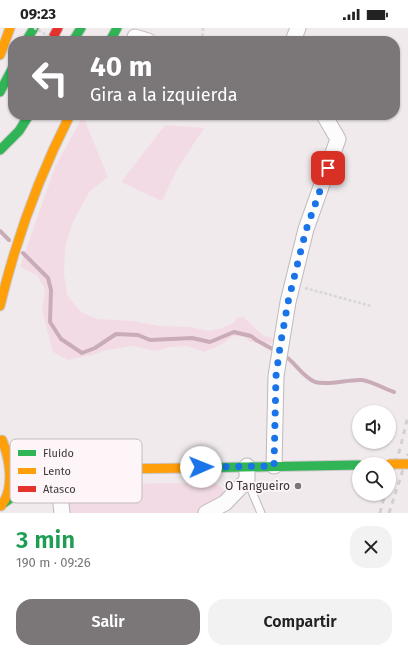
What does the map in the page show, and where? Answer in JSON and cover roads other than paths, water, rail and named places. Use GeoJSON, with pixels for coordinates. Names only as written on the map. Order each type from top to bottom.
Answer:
{"type":"FeatureCollection","features":[{"type":"Feature","properties":{"kind":"main road"},"geometry":{"type":"LineString","coordinates":[[0,55],[10,28]]}},
{"type":"Feature","properties":{"kind":"main road"},"geometry":{"type":"LineString","coordinates":[[0,92],[8,77]]}},
{"type":"Feature","properties":{"kind":"main road"},"geometry":{"type":"LineString","coordinates":[[0,150],[19,131],[26,120]]}},
{"type":"Feature","properties":{"kind":"main road"},"geometry":{"type":"LineString","coordinates":[[0,306],[12,257],[25,217],[68,120]]}},
{"type":"Feature","properties":{"kind":"main road"},"geometry":{"type":"LineString","coordinates":[[0,143],[4,132]]}},
{"type":"Feature","properties":{"kind":"main road"},"geometry":{"type":"LineString","coordinates":[[0,436],[6,449],[10,472],[10,482],[2,505]]}},
{"type":"Feature","properties":{"kind":"main road"},"geometry":{"type":"LineString","coordinates":[[6,449],[10,451]]}},
{"type":"Feature","properties":{"kind":"main road"},"geometry":{"type":"LineString","coordinates":[[396,464],[408,464]]}},
{"type":"Feature","properties":{"kind":"main road"},"geometry":{"type":"LineString","coordinates":[[142,469],[247,473],[274,466],[352,465]]}},
{"type":"Feature","properties":{"kind":"main road"},"geometry":{"type":"LineString","coordinates":[[2,505],[10,498]]}},
{"type":"Feature","properties":{"kind":"street"},"geometry":{"type":"LineString","coordinates":[[274,466],[276,376],[279,354],[293,284],[306,230],[338,139],[327,120]]}},
{"type":"Feature","properties":{"kind":"street"},"geometry":{"type":"LineString","coordinates":[[206,513],[225,503],[247,473]]}},
{"type":"Feature","properties":{"kind":"street"},"geometry":{"type":"LineString","coordinates":[[61,503],[62,513]]}},
{"type":"Feature","properties":{"kind":"lane"},"geometry":{"type":"LineString","coordinates":[[247,473],[260,513]]}},
{"type":"Feature","properties":{"kind":"waterway"},"geometry":{"type":"LineString","coordinates":[[0,231],[9,240]]}},
{"type":"Feature","properties":{"kind":"waterway"},"geometry":{"type":"LineString","coordinates":[[23,253],[48,278],[51,290],[50,322],[61,339],[82,353],[95,348],[116,334],[138,335],[150,340],[192,338],[210,342],[234,332],[251,336],[276,351]]}},
{"type":"Feature","properties":{"kind":"waterway"},"geometry":{"type":"LineString","coordinates":[[282,354],[291,360],[306,376],[315,382],[332,383],[362,380],[394,392]]}},
{"type":"Feature","properties":{"kind":"railway"},"geometry":{"type":"LineString","coordinates":[[396,461],[408,416]]}},
{"type":"Feature","properties":{"kind":"railway"},"geometry":{"type":"LineString","coordinates":[[389,513],[408,454]]}},
{"type":"Feature","properties":{"kind":"railway"},"geometry":{"type":"LineString","coordinates":[[380,513],[383,501]]}},
{"type":"Feature","properties":{"kind":"place","name":"O Tangueiro"},"geometry":{"type":"Point","coordinates":[298,486]}}]}
